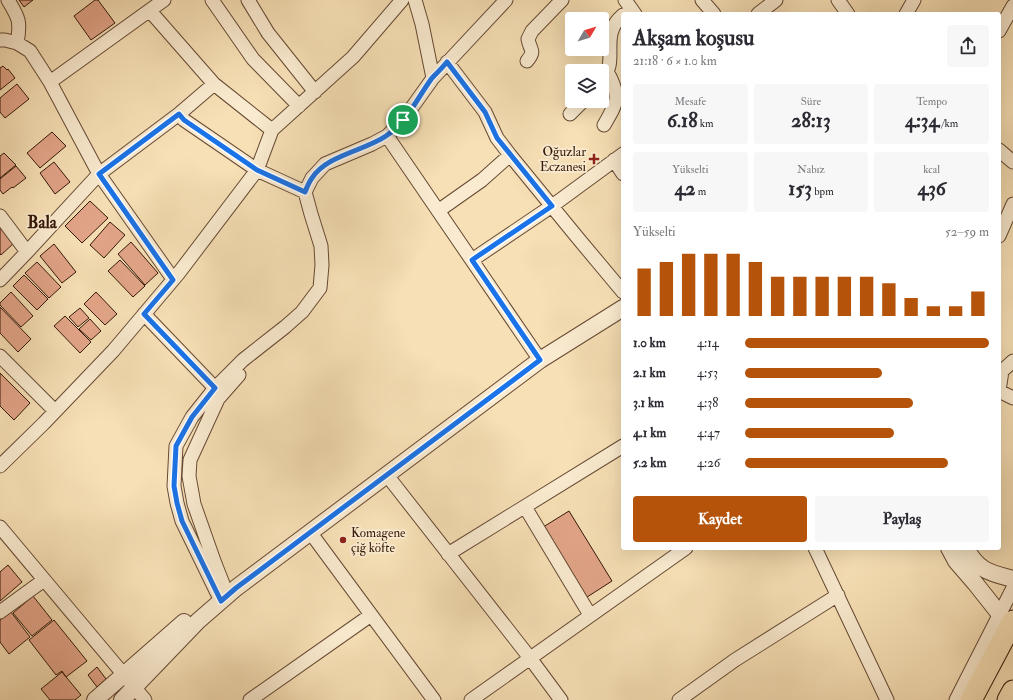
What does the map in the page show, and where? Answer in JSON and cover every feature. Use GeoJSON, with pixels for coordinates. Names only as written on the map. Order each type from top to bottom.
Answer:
{"type":"FeatureCollection","features":[{"type":"Feature","properties":{"kind":"highway"},"geometry":{"type":"LineString","coordinates":[[971,700],[1009,624]]}},
{"type":"Feature","properties":{"kind":"highway"},"geometry":{"type":"LineString","coordinates":[[1008,700],[1013,691]]}},
{"type":"Feature","properties":{"kind":"street"},"geometry":{"type":"LineString","coordinates":[[8,0],[17,15],[20,27],[17,43]]}},
{"type":"Feature","properties":{"kind":"street"},"geometry":{"type":"LineString","coordinates":[[50,82],[164,0]]}},
{"type":"Feature","properties":{"kind":"street"},"geometry":{"type":"LineString","coordinates":[[212,0],[253,59],[300,106]]}},
{"type":"Feature","properties":{"kind":"street"},"geometry":{"type":"LineString","coordinates":[[248,0],[268,33],[315,92]]}},
{"type":"Feature","properties":{"kind":"street"},"geometry":{"type":"LineString","coordinates":[[0,466],[112,351],[173,280],[257,170],[272,130],[354,57],[402,0]]}},
{"type":"Feature","properties":{"kind":"street"},"geometry":{"type":"LineString","coordinates":[[415,0],[422,24],[433,78]]}},
{"type":"Feature","properties":{"kind":"street"},"geometry":{"type":"LineString","coordinates":[[226,593],[204,565],[182,521],[174,486],[176,446],[192,417],[215,388],[243,360],[286,327],[302,312],[320,288],[322,265],[321,246],[305,192],[312,178],[325,164],[387,136],[403,120],[433,78],[447,62],[506,0]]}},
{"type":"Feature","properties":{"kind":"street"},"geometry":{"type":"LineString","coordinates":[[527,61],[533,50],[528,39],[532,31],[562,0]]}},
{"type":"Feature","properties":{"kind":"street"},"geometry":{"type":"LineString","coordinates":[[702,0],[712,12]]}},
{"type":"Feature","properties":{"kind":"street"},"geometry":{"type":"LineString","coordinates":[[761,12],[776,0]]}},
{"type":"Feature","properties":{"kind":"street"},"geometry":{"type":"LineString","coordinates":[[838,0],[847,12]]}},
{"type":"Feature","properties":{"kind":"street"},"geometry":{"type":"LineString","coordinates":[[907,12],[914,0]]}},
{"type":"Feature","properties":{"kind":"street"},"geometry":{"type":"LineString","coordinates":[[1001,27],[1013,6]]}},
{"type":"Feature","properties":{"kind":"street"},"geometry":{"type":"LineString","coordinates":[[150,11],[214,84],[272,130]]}},
{"type":"Feature","properties":{"kind":"street"},"geometry":{"type":"LineString","coordinates":[[608,64],[611,54],[611,32],[616,21],[621,16]]}},
{"type":"Feature","properties":{"kind":"street"},"geometry":{"type":"LineString","coordinates":[[0,40],[17,43],[30,51],[50,82],[99,174],[173,280]]}},
{"type":"Feature","properties":{"kind":"street"},"geometry":{"type":"LineString","coordinates":[[447,62],[485,112],[497,138],[621,290]]}},
{"type":"Feature","properties":{"kind":"street"},"geometry":{"type":"LineString","coordinates":[[604,125],[614,108],[617,96],[614,83],[609,79]]}},
{"type":"Feature","properties":{"kind":"street"},"geometry":{"type":"LineString","coordinates":[[0,280],[99,174],[179,114],[214,84]]}},
{"type":"Feature","properties":{"kind":"street"},"geometry":{"type":"LineString","coordinates":[[570,114],[576,108]]}},
{"type":"Feature","properties":{"kind":"street"},"geometry":{"type":"LineString","coordinates":[[179,114],[184,120],[257,170],[305,192]]}},
{"type":"Feature","properties":{"kind":"street"},"geometry":{"type":"LineString","coordinates":[[387,136],[540,360]]}},
{"type":"Feature","properties":{"kind":"street"},"geometry":{"type":"LineString","coordinates":[[1001,152],[1013,162]]}},
{"type":"Feature","properties":{"kind":"street"},"geometry":{"type":"LineString","coordinates":[[438,211],[482,180],[510,155]]}},
{"type":"Feature","properties":{"kind":"street"},"geometry":{"type":"LineString","coordinates":[[472,260],[552,206],[619,157]]}},
{"type":"Feature","properties":{"kind":"street"},"geometry":{"type":"LineString","coordinates":[[1001,231],[1013,204]]}},
{"type":"Feature","properties":{"kind":"street"},"geometry":{"type":"LineString","coordinates":[[226,593],[194,504],[189,476],[190,460],[218,399],[248,365],[292,331],[316,310],[328,285],[330,242],[321,225],[311,214]]}},
{"type":"Feature","properties":{"kind":"street"},"geometry":{"type":"LineString","coordinates":[[0,216],[27,252]]}},
{"type":"Feature","properties":{"kind":"street"},"geometry":{"type":"LineString","coordinates":[[95,700],[226,593],[386,474],[540,360],[621,309]]}},
{"type":"Feature","properties":{"kind":"street"},"geometry":{"type":"LineString","coordinates":[[144,314],[215,388]]}},
{"type":"Feature","properties":{"kind":"street"},"geometry":{"type":"LineString","coordinates":[[0,356],[55,411]]}},
{"type":"Feature","properties":{"kind":"street"},"geometry":{"type":"LineString","coordinates":[[1001,378],[1002,371],[1013,361]]}},
{"type":"Feature","properties":{"kind":"street"},"geometry":{"type":"LineString","coordinates":[[1001,392],[1013,398]]}},
{"type":"Feature","properties":{"kind":"street"},"geometry":{"type":"LineString","coordinates":[[448,554],[621,447]]}},
{"type":"Feature","properties":{"kind":"street"},"geometry":{"type":"LineString","coordinates":[[386,474],[530,658],[561,700]]}},
{"type":"Feature","properties":{"kind":"street"},"geometry":{"type":"LineString","coordinates":[[525,507],[590,616]]}},
{"type":"Feature","properties":{"kind":"street"},"geometry":{"type":"LineString","coordinates":[[0,527],[145,700]]}},
{"type":"Feature","properties":{"kind":"street"},"geometry":{"type":"LineString","coordinates":[[310,532],[434,700]]}},
{"type":"Feature","properties":{"kind":"street"},"geometry":{"type":"LineString","coordinates":[[471,700],[683,550]]}},
{"type":"Feature","properties":{"kind":"street"},"geometry":{"type":"LineString","coordinates":[[816,550],[887,700]]}},
{"type":"Feature","properties":{"kind":"street"},"geometry":{"type":"LineString","coordinates":[[950,550],[956,561],[1009,624]]}},
{"type":"Feature","properties":{"kind":"street"},"geometry":{"type":"LineString","coordinates":[[967,550],[971,558],[986,572],[1013,579]]}},
{"type":"Feature","properties":{"kind":"street"},"geometry":{"type":"LineString","coordinates":[[0,612],[44,580]]}},
{"type":"Feature","properties":{"kind":"street"},"geometry":{"type":"LineString","coordinates":[[956,700],[1009,624],[1013,588]]}},
{"type":"Feature","properties":{"kind":"street"},"geometry":{"type":"LineString","coordinates":[[122,700],[226,593]]}},
{"type":"Feature","properties":{"kind":"street"},"geometry":{"type":"LineString","coordinates":[[679,700],[735,660],[838,595]]}},
{"type":"Feature","properties":{"kind":"street"},"geometry":{"type":"LineString","coordinates":[[250,700],[371,615]]}},
{"type":"Feature","properties":{"kind":"building"},"geometry":{"type":"Polygon","coordinates":[[[19,0],[33,0],[24,7],[19,0]]]}},
{"type":"Feature","properties":{"kind":"building"},"geometry":{"type":"Polygon","coordinates":[[[95,0],[98,0],[115,23],[91,40],[74,16],[95,0]]]}},
{"type":"Feature","properties":{"kind":"building"},"geometry":{"type":"Polygon","coordinates":[[[3,66],[7,70],[8,69],[15,78],[0,90],[0,68],[3,66]]]}},
{"type":"Feature","properties":{"kind":"building"},"geometry":{"type":"Polygon","coordinates":[[[17,84],[29,99],[5,118],[0,112],[0,98],[17,84]]]}},
{"type":"Feature","properties":{"kind":"building"},"geometry":{"type":"Polygon","coordinates":[[[52,132],[66,146],[40,168],[27,153],[52,132]]]}},
{"type":"Feature","properties":{"kind":"building"},"geometry":{"type":"Polygon","coordinates":[[[4,153],[16,165],[0,178],[0,156],[4,153]]]}},
{"type":"Feature","properties":{"kind":"building"},"geometry":{"type":"Polygon","coordinates":[[[54,162],[70,182],[55,194],[40,173],[54,162]]]}},
{"type":"Feature","properties":{"kind":"building"},"geometry":{"type":"Polygon","coordinates":[[[16,166],[26,178],[3,194],[0,190],[0,179],[16,166]]]}},
{"type":"Feature","properties":{"kind":"building"},"geometry":{"type":"Polygon","coordinates":[[[90,201],[108,218],[82,243],[65,226],[90,201]]]}},
{"type":"Feature","properties":{"kind":"building"},"geometry":{"type":"Polygon","coordinates":[[[110,222],[125,235],[104,258],[90,245],[110,222]]]}},
{"type":"Feature","properties":{"kind":"building"},"geometry":{"type":"Polygon","coordinates":[[[0,225],[15,242],[1,255],[0,254],[0,225]]]}},
{"type":"Feature","properties":{"kind":"building"},"geometry":{"type":"Polygon","coordinates":[[[131,242],[158,273],[145,285],[118,254],[131,242]]]}},
{"type":"Feature","properties":{"kind":"building"},"geometry":{"type":"Polygon","coordinates":[[[54,244],[76,272],[62,283],[40,256],[54,244]]]}},
{"type":"Feature","properties":{"kind":"building"},"geometry":{"type":"Polygon","coordinates":[[[120,260],[145,286],[133,297],[108,271],[120,260]]]}},
{"type":"Feature","properties":{"kind":"building"},"geometry":{"type":"Polygon","coordinates":[[[37,262],[61,287],[49,298],[25,273],[37,262]]]}},
{"type":"Feature","properties":{"kind":"building"},"geometry":{"type":"Polygon","coordinates":[[[24,275],[48,299],[37,310],[13,286],[24,275]]]}},
{"type":"Feature","properties":{"kind":"building"},"geometry":{"type":"Polygon","coordinates":[[[11,292],[33,316],[21,327],[0,305],[0,303],[11,292]]]}},
{"type":"Feature","properties":{"kind":"building"},"geometry":{"type":"Polygon","coordinates":[[[96,292],[117,314],[105,325],[84,304],[96,292]]]}},
{"type":"Feature","properties":{"kind":"building"},"geometry":{"type":"Polygon","coordinates":[[[0,307],[31,339],[18,352],[0,333],[0,307]]]}},
{"type":"Feature","properties":{"kind":"building"},"geometry":{"type":"Polygon","coordinates":[[[80,308],[89,318],[78,327],[69,317],[80,308]]]}},
{"type":"Feature","properties":{"kind":"building"},"geometry":{"type":"Polygon","coordinates":[[[65,316],[91,342],[80,353],[54,326],[65,316]]]}},
{"type":"Feature","properties":{"kind":"building"},"geometry":{"type":"Polygon","coordinates":[[[90,319],[101,331],[91,340],[79,329],[90,319]]]}},
{"type":"Feature","properties":{"kind":"building"},"geometry":{"type":"Polygon","coordinates":[[[0,373],[30,403],[14,420],[0,406],[0,373]]]}},
{"type":"Feature","properties":{"kind":"building"},"geometry":{"type":"Polygon","coordinates":[[[569,511],[612,581],[584,599],[540,529],[569,511]]]}},
{"type":"Feature","properties":{"kind":"building"},"geometry":{"type":"Polygon","coordinates":[[[8,565],[22,582],[0,601],[0,572],[8,565]]]}},
{"type":"Feature","properties":{"kind":"building"},"geometry":{"type":"Polygon","coordinates":[[[33,596],[52,620],[32,636],[13,613],[33,596]]]}},
{"type":"Feature","properties":{"kind":"building"},"geometry":{"type":"Polygon","coordinates":[[[11,612],[30,637],[9,654],[0,642],[0,620],[11,612]]]}},
{"type":"Feature","properties":{"kind":"building"},"geometry":{"type":"Polygon","coordinates":[[[54,620],[87,661],[66,677],[62,671],[56,675],[29,640],[54,620]]]}},
{"type":"Feature","properties":{"kind":"building"},"geometry":{"type":"Polygon","coordinates":[[[97,667],[106,679],[97,687],[88,675],[97,667]]]}},
{"type":"Feature","properties":{"kind":"building"},"geometry":{"type":"Polygon","coordinates":[[[62,672],[81,695],[75,700],[50,700],[41,689],[62,672]]]}},
{"type":"Feature","properties":{"kind":"place","name":"Oğuzlar Eczanesi"},"geometry":{"type":"Point","coordinates":[594,159]}},
{"type":"Feature","properties":{"kind":"place","name":"Komagene çiğ köfte"},"geometry":{"type":"Point","coordinates":[343,540]}},
{"type":"Feature","properties":{"kind":"district","name":"Bala"},"geometry":{"type":"Point","coordinates":[42,222]}},
{"type":"Feature","properties":{"kind":"route"},"geometry":{"type":"LineString","coordinates":[[447,62],[485,112],[497,138],[552,206],[472,260],[540,360],[386,474],[221,601],[182,521],[174,486],[176,446],[192,417],[215,388],[144,314],[173,280],[99,174],[179,114],[184,120],[257,170],[305,192],[312,178],[325,164],[387,136],[403,120],[433,78],[447,62]]}}]}
